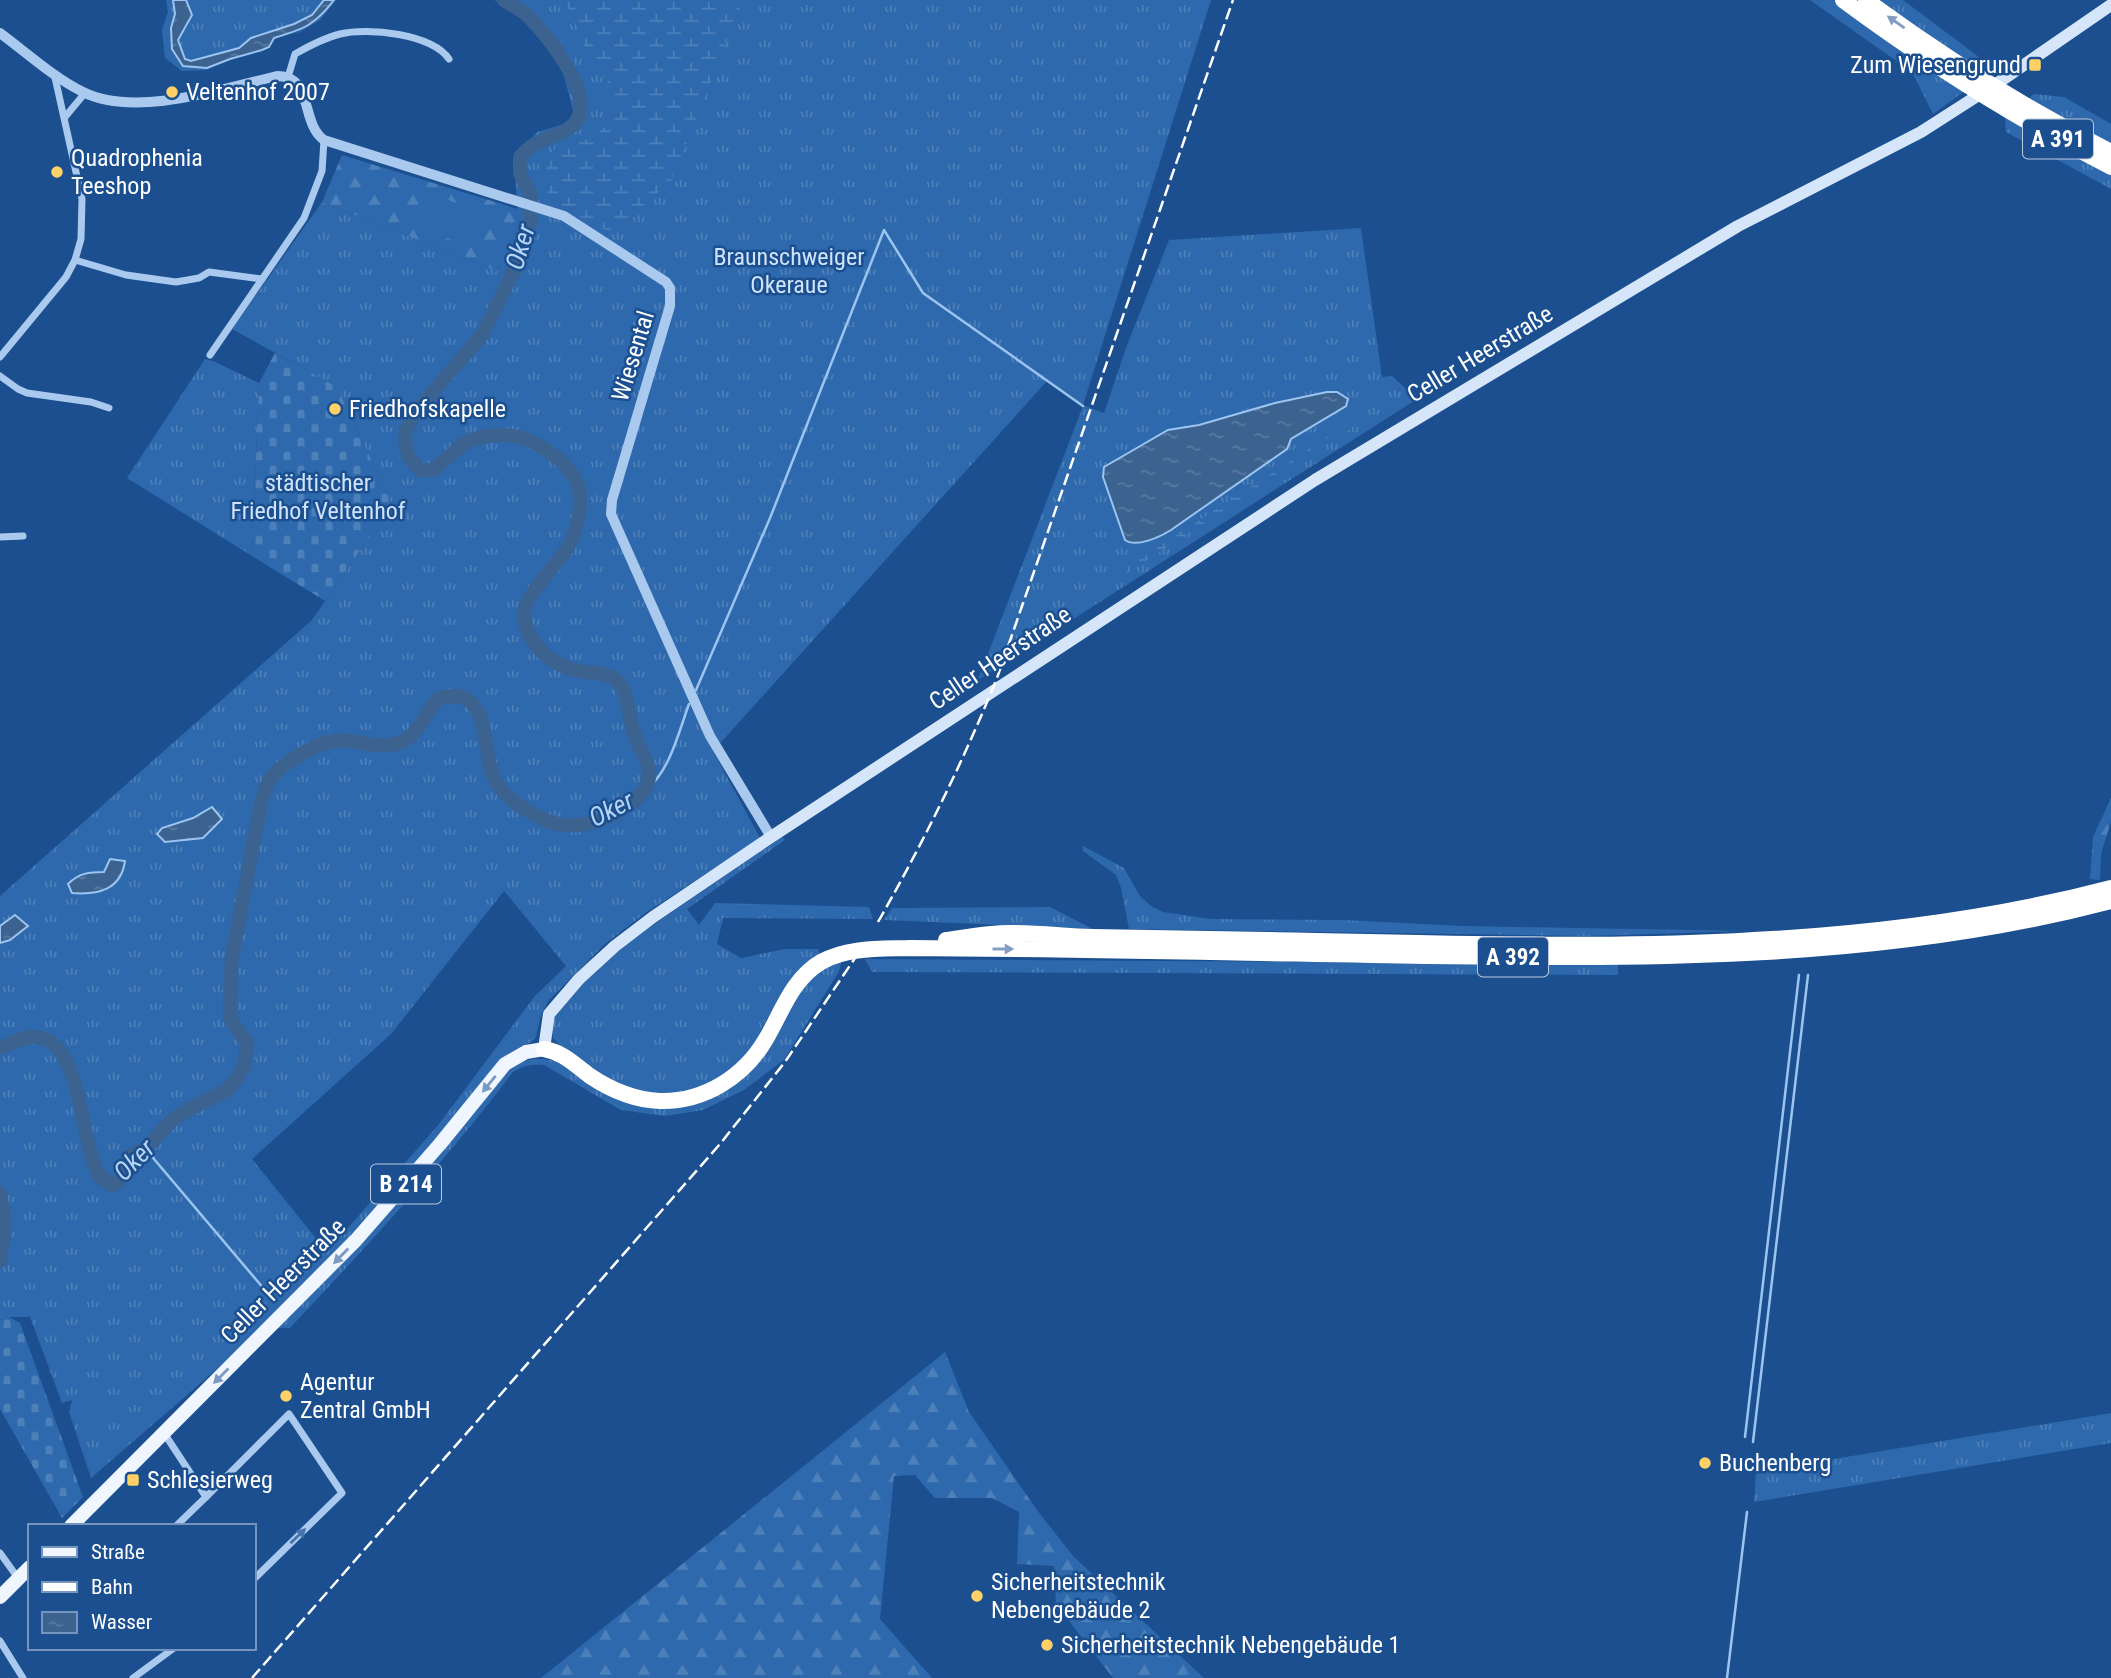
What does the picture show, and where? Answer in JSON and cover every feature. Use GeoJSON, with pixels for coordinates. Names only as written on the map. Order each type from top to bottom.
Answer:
{"type":"FeatureCollection","features":[{"type":"Feature","properties":{"kind":"highway","name":"A 391"},"geometry":{"type":"LineString","coordinates":[[1843,0],[2111,167]]}},
{"type":"Feature","properties":{"kind":"highway","name":"A 391"},"geometry":{"type":"LineString","coordinates":[[1866,0],[1964,76]]}},
{"type":"Feature","properties":{"kind":"highway","name":"A 391"},"geometry":{"type":"LineString","coordinates":[[2012,106],[2111,152]]}},
{"type":"Feature","properties":{"kind":"highway","name":"A 392"},"geometry":{"type":"LineString","coordinates":[[910,948],[1000,933],[1488,944],[1721,941],[1842,933],[1940,922],[2018,909],[2111,888]]}},
{"type":"Feature","properties":{"kind":"highway","name":"A 392"},"geometry":{"type":"LineString","coordinates":[[910,948],[1497,957],[1696,955],[1840,946],[1940,935],[2020,922],[2111,901]]}},
{"type":"Feature","properties":{"kind":"highway"},"geometry":{"type":"LineString","coordinates":[[544,1049],[562,1055],[597,1081],[623,1093],[653,1100],[690,1097],[719,1086],[748,1064],[794,987],[821,962],[857,951],[910,948]]}},
{"type":"Feature","properties":{"kind":"main road","name":"Celler Heerstraße"},"geometry":{"type":"LineString","coordinates":[[73,1524],[356,1240],[505,1064],[526,1052],[544,1049],[549,1014],[579,979],[634,931],[771,837],[1315,480],[1738,226],[1921,132],[2111,5]]}},
{"type":"Feature","properties":{"kind":"main road"},"geometry":{"type":"LineString","coordinates":[[0,1597],[28,1569]]}},
{"type":"Feature","properties":{"kind":"street"},"geometry":{"type":"LineString","coordinates":[[289,77],[295,54],[327,38],[352,31],[370,31],[418,39],[438,47],[449,59]]}},
{"type":"Feature","properties":{"kind":"street"},"geometry":{"type":"LineString","coordinates":[[0,33],[85,93],[113,102],[139,104],[168,100],[277,76],[289,77],[299,85],[313,129],[324,140],[322,171],[310,207],[297,230],[210,355]]}},
{"type":"Feature","properties":{"kind":"street"},"geometry":{"type":"LineString","coordinates":[[0,357],[64,280],[75,260],[81,239],[83,212],[54,73]]}},
{"type":"Feature","properties":{"kind":"street"},"geometry":{"type":"LineString","coordinates":[[65,117],[85,93]]}},
{"type":"Feature","properties":{"kind":"street","name":"Wiesental"},"geometry":{"type":"LineString","coordinates":[[324,140],[575,222],[659,275],[670,288],[670,306],[612,500],[611,514],[710,736],[771,837]]}},
{"type":"Feature","properties":{"kind":"street"},"geometry":{"type":"LineString","coordinates":[[75,260],[126,275],[176,282],[199,278],[209,272],[262,279]]}},
{"type":"Feature","properties":{"kind":"street"},"geometry":{"type":"LineString","coordinates":[[0,376],[27,393],[91,402],[109,408]]}},
{"type":"Feature","properties":{"kind":"street"},"geometry":{"type":"LineString","coordinates":[[0,537],[23,536]]}},
{"type":"Feature","properties":{"kind":"street"},"geometry":{"type":"LineString","coordinates":[[178,1524],[289,1414],[342,1493],[256,1577]]}},
{"type":"Feature","properties":{"kind":"street"},"geometry":{"type":"LineString","coordinates":[[164,1433],[206,1497]]}},
{"type":"Feature","properties":{"kind":"street"},"geometry":{"type":"LineString","coordinates":[[0,1553],[19,1578]]}},
{"type":"Feature","properties":{"kind":"street"},"geometry":{"type":"LineString","coordinates":[[0,1641],[23,1678]]}},
{"type":"Feature","properties":{"kind":"street"},"geometry":{"type":"LineString","coordinates":[[134,1678],[171,1650]]}},
{"type":"Feature","properties":{"kind":"green space"},"geometry":{"type":"Polygon","coordinates":[[[166,0],[336,0],[320,20],[300,32],[277,37],[207,70],[182,71],[165,58],[162,30],[168,12],[166,0]]]}},
{"type":"Feature","properties":{"kind":"green space","name":"Braunschweiger Okeraue"},"geometry":{"type":"Polygon","coordinates":[[[494,0],[1211,0],[1083,405],[1104,413],[1127,345],[1169,240],[1361,228],[1382,377],[1392,376],[1417,399],[978,680],[1083,406],[1047,381],[713,751],[760,838],[644,914],[605,944],[549,1000],[541,1015],[536,1037],[507,1054],[496,1065],[406,1178],[269,1324],[91,1478],[69,1412],[72,1400],[62,1403],[30,1317],[0,1320],[0,896],[312,620],[392,504],[337,387],[232,329],[322,202],[497,271],[519,226],[516,155],[537,132],[568,123],[574,114],[562,69],[525,15],[494,0]],[[1345,406],[1168,430],[1104,467],[1135,543],[1171,530],[1287,449],[1291,439],[1345,406]],[[504,891],[391,1034],[252,1159],[327,1252],[439,1124],[534,997],[566,966],[504,891]]]}},
{"type":"Feature","properties":{"kind":"green space"},"geometry":{"type":"Polygon","coordinates":[[[563,0],[743,0],[672,180],[610,232],[548,201],[546,168],[557,144],[591,139],[608,124],[613,89],[586,52],[573,16],[563,0]]]}},
{"type":"Feature","properties":{"kind":"green space"},"geometry":{"type":"Polygon","coordinates":[[[1810,0],[1903,0],[1995,69],[1933,114],[1912,72],[1810,0]]]}},
{"type":"Feature","properties":{"kind":"green space"},"geometry":{"type":"Polygon","coordinates":[[[2034,94],[2064,97],[2111,124],[2111,189],[2006,132],[2005,117],[2034,94]]]}},
{"type":"Feature","properties":{"kind":"green space"},"geometry":{"type":"Polygon","coordinates":[[[342,155],[518,209],[519,226],[497,271],[322,202],[342,155]]]}},
{"type":"Feature","properties":{"kind":"green space"},"geometry":{"type":"Polygon","coordinates":[[[432,193],[487,216],[477,250],[416,226],[432,193]]]}},
{"type":"Feature","properties":{"kind":"green space","name":"städtischer Friedhof Veltenhof"},"geometry":{"type":"Polygon","coordinates":[[[275,353],[337,387],[392,504],[325,601],[252,556],[259,383],[275,353]]]}},
{"type":"Feature","properties":{"kind":"green space"},"geometry":{"type":"Polygon","coordinates":[[[205,359],[259,383],[252,556],[127,478],[205,359]]]}},
{"type":"Feature","properties":{"kind":"green space"},"geometry":{"type":"Polygon","coordinates":[[[1364,413],[1367,418],[1127,573],[1126,568],[1364,413]]]}},
{"type":"Feature","properties":{"kind":"green space"},"geometry":{"type":"Polygon","coordinates":[[[2111,798],[2111,822],[2101,854],[2100,880],[2090,879],[2093,837],[2111,798]]]}},
{"type":"Feature","properties":{"kind":"green space"},"geometry":{"type":"Polygon","coordinates":[[[782,837],[785,840],[687,909],[699,925],[715,903],[869,907],[873,919],[723,918],[717,944],[741,958],[785,949],[818,949],[820,954],[794,974],[764,1024],[750,1054],[736,1070],[702,1088],[656,1097],[616,1087],[561,1047],[553,1038],[556,1011],[583,982],[631,940],[782,837]]]}},
{"type":"Feature","properties":{"kind":"green space"},"geometry":{"type":"Polygon","coordinates":[[[1083,846],[1124,868],[1140,896],[1151,906],[1163,912],[1211,919],[1743,931],[1589,936],[1129,929],[1116,875],[1083,851],[1083,846]]]}},
{"type":"Feature","properties":{"kind":"green space"},"geometry":{"type":"Polygon","coordinates":[[[1050,907],[1093,929],[884,920],[892,908],[1050,907]]]}},
{"type":"Feature","properties":{"kind":"green space"},"geometry":{"type":"Polygon","coordinates":[[[865,959],[1618,964],[1618,975],[872,972],[865,959]]]}},
{"type":"Feature","properties":{"kind":"green space"},"geometry":{"type":"Polygon","coordinates":[[[842,961],[838,973],[784,1060],[744,1090],[703,1110],[665,1116],[621,1110],[544,1065],[528,1065],[513,1072],[433,1171],[319,1297],[290,1328],[274,1328],[514,1065],[543,1059],[556,1062],[604,1090],[624,1097],[724,1089],[815,972],[842,961]]]}},
{"type":"Feature","properties":{"kind":"green space"},"geometry":{"type":"Polygon","coordinates":[[[9,1317],[20,1323],[83,1497],[62,1518],[0,1409],[0,1320],[9,1317]]]}},
{"type":"Feature","properties":{"kind":"green space"},"geometry":{"type":"Polygon","coordinates":[[[945,1352],[969,1412],[1037,1510],[1073,1556],[1204,1678],[1113,1678],[1056,1604],[1054,1566],[1017,1564],[1019,1512],[992,1498],[935,1498],[915,1475],[894,1476],[880,1619],[932,1678],[541,1678],[945,1352]]]}},
{"type":"Feature","properties":{"kind":"green space"},"geometry":{"type":"Polygon","coordinates":[[[98,1393],[109,1427],[90,1433],[79,1399],[98,1393]]]}},
{"type":"Feature","properties":{"kind":"green space"},"geometry":{"type":"Polygon","coordinates":[[[2111,1413],[2111,1443],[1754,1502],[1756,1472],[2111,1413]]]}},
{"type":"Feature","properties":{"kind":"water"},"geometry":{"type":"Polygon","coordinates":[[[173,0],[186,0],[192,15],[178,40],[185,59],[191,61],[239,48],[251,38],[312,15],[324,0],[334,0],[315,21],[274,38],[269,47],[207,68],[183,66],[172,49],[171,28],[175,14],[173,0]]]}},
{"type":"Feature","properties":{"kind":"water"},"geometry":{"type":"Polygon","coordinates":[[[1337,392],[1348,399],[1346,406],[1291,439],[1287,449],[1171,530],[1141,542],[1125,540],[1103,477],[1104,467],[1168,430],[1199,425],[1275,403],[1337,392]]]}},
{"type":"Feature","properties":{"kind":"water"},"geometry":{"type":"Polygon","coordinates":[[[212,807],[222,819],[203,838],[165,842],[157,834],[162,828],[193,818],[212,807]]]}},
{"type":"Feature","properties":{"kind":"water"},"geometry":{"type":"Polygon","coordinates":[[[110,859],[125,861],[119,879],[107,889],[91,893],[72,893],[68,884],[72,880],[85,874],[104,872],[110,859]]]}},
{"type":"Feature","properties":{"kind":"water"},"geometry":{"type":"Polygon","coordinates":[[[15,915],[28,926],[10,940],[0,943],[0,926],[15,915]]]}},
{"type":"Feature","properties":{"kind":"waterway","name":"Oker"},"geometry":{"type":"LineString","coordinates":[[0,1048],[31,1037],[42,1038],[55,1046],[66,1060],[73,1078],[99,1175],[112,1185],[118,1182],[129,1156],[147,1147],[174,1118],[228,1089],[244,1066],[247,1043],[230,1019],[232,957],[262,798],[270,780],[283,766],[310,749],[328,742],[377,745],[401,742],[418,728],[439,698],[455,696],[467,700],[475,707],[484,731],[491,770],[499,786],[517,804],[539,817],[564,825],[590,823],[621,810],[640,795],[646,786],[648,766],[633,732],[625,694],[619,682],[607,675],[573,670],[554,661],[545,655],[532,639],[524,619],[524,611],[532,594],[564,553],[575,530],[580,498],[570,471],[539,445],[525,439],[501,435],[471,441],[456,450],[434,470],[420,470],[408,456],[405,441],[406,429],[418,409],[482,335],[520,258],[531,219],[531,195],[520,173],[520,157],[529,148],[574,124],[581,106],[573,78],[545,35],[527,15],[504,0]]}},
{"type":"Feature","properties":{"kind":"waterway"},"geometry":{"type":"LineString","coordinates":[[696,690],[770,518],[884,230],[923,293],[1083,406]]}},
{"type":"Feature","properties":{"kind":"waterway"},"geometry":{"type":"LineString","coordinates":[[645,791],[654,783],[667,763],[689,704]]}},
{"type":"Feature","properties":{"kind":"waterway"},"geometry":{"type":"LineString","coordinates":[[1745,1437],[1799,975]]}},
{"type":"Feature","properties":{"kind":"waterway"},"geometry":{"type":"LineString","coordinates":[[1753,1442],[1808,975]]}},
{"type":"Feature","properties":{"kind":"waterway"},"geometry":{"type":"LineString","coordinates":[[147,1147],[154,1159],[275,1302]]}},
{"type":"Feature","properties":{"kind":"waterway","name":"Oker"},"geometry":{"type":"LineString","coordinates":[[0,1193],[5,1222],[0,1261]]}},
{"type":"Feature","properties":{"kind":"waterway"},"geometry":{"type":"LineString","coordinates":[[1727,1678],[1747,1512]]}},
{"type":"Feature","properties":{"kind":"railway"},"geometry":{"type":"LineString","coordinates":[[878,922],[942,802],[997,678],[1233,0]]}},
{"type":"Feature","properties":{"kind":"railway"},"geometry":{"type":"LineString","coordinates":[[252,1678],[720,1144],[785,1062],[855,958]]}},
{"type":"Feature","properties":{"kind":"place","name":"Zum Wiesengrund"},"geometry":{"type":"Point","coordinates":[2035,65]}},
{"type":"Feature","properties":{"kind":"place","name":"Veltenhof 2007"},"geometry":{"type":"Point","coordinates":[172,92]}},
{"type":"Feature","properties":{"kind":"place","name":"Quadrophenia Teeshop"},"geometry":{"type":"Point","coordinates":[57,172]}},
{"type":"Feature","properties":{"kind":"place","name":"Friedhofskapelle"},"geometry":{"type":"Point","coordinates":[335,409]}},
{"type":"Feature","properties":{"kind":"place","name":"Agentur Zentral GmbH"},"geometry":{"type":"Point","coordinates":[286,1396]}},
{"type":"Feature","properties":{"kind":"place","name":"Buchenberg"},"geometry":{"type":"Point","coordinates":[1705,1463]}},
{"type":"Feature","properties":{"kind":"place","name":"Schlesierweg"},"geometry":{"type":"Point","coordinates":[133,1480]}},
{"type":"Feature","properties":{"kind":"place","name":"Sicherheitstechnik Nebengebäude 2"},"geometry":{"type":"Point","coordinates":[977,1596]}},
{"type":"Feature","properties":{"kind":"place","name":"Sicherheitstechnik Nebengebäude 1"},"geometry":{"type":"Point","coordinates":[1047,1645]}}]}
